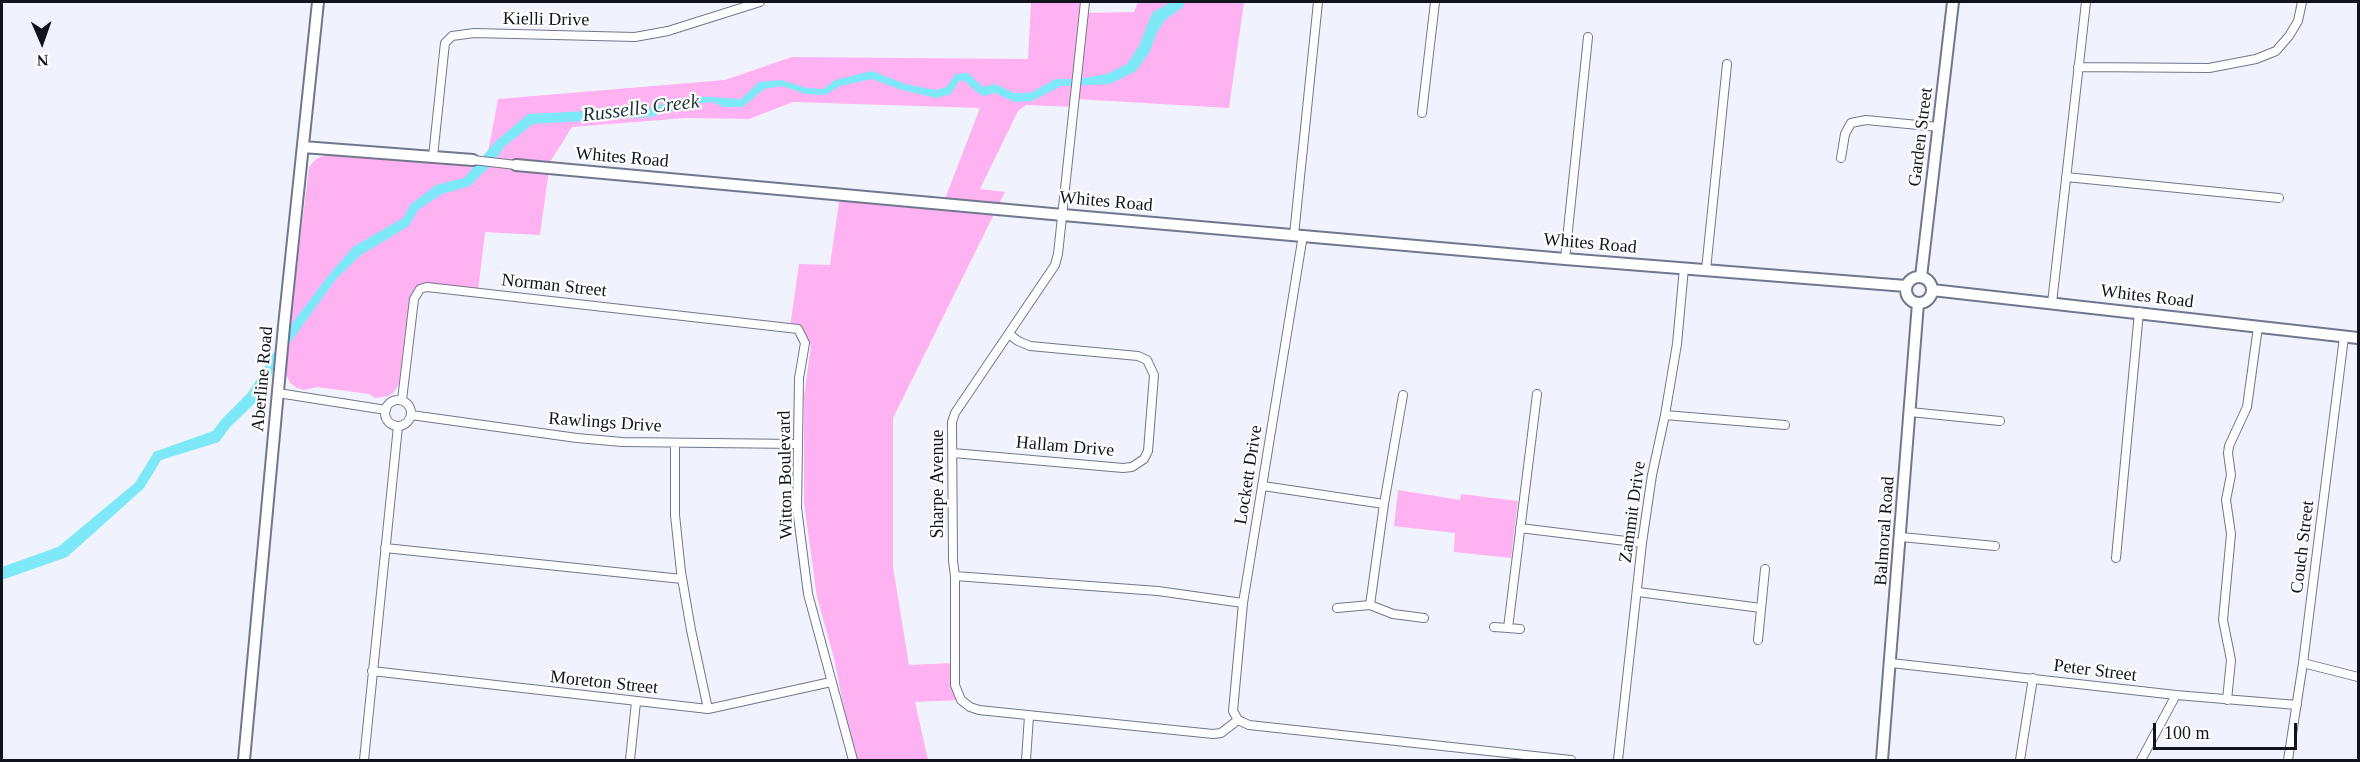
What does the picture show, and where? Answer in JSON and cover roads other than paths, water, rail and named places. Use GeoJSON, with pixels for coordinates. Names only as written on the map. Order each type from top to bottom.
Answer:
{"type":"FeatureCollection","features":[{"type":"Feature","properties":{"kind":"street","name":"Aberline Road"},"geometry":{"type":"LineString","coordinates":[[244,760],[278,393],[318,2]]}},
{"type":"Feature","properties":{"kind":"street","name":"Kielli Drive"},"geometry":{"type":"LineString","coordinates":[[433,157],[445,43],[452,36],[474,33],[635,37],[668,31],[760,2]]}},
{"type":"Feature","properties":{"kind":"street","name":"Sharpe Avenue"},"geometry":{"type":"LineString","coordinates":[[1085,2],[1064,215],[1054,265],[955,413],[952,429],[954,659],[957,693],[961,700],[970,707],[1004,713],[1213,734],[1221,733],[1238,720]]}},
{"type":"Feature","properties":{"kind":"street","name":"Lockett Drive"},"geometry":{"type":"LineString","coordinates":[[1238,720],[1233,711],[1243,603],[1263,486],[1298,235],[1317,2]]}},
{"type":"Feature","properties":{"kind":"street"},"geometry":{"type":"LineString","coordinates":[[1422,112],[1435,2]]}},
{"type":"Feature","properties":{"kind":"street","name":"Garden Street"},"geometry":{"type":"LineString","coordinates":[[1921,277],[1953,2]]}},
{"type":"Feature","properties":{"kind":"street"},"geometry":{"type":"LineString","coordinates":[[2052,303],[2086,2]]}},
{"type":"Feature","properties":{"kind":"street"},"geometry":{"type":"LineString","coordinates":[[2078,67],[2209,69],[2256,59],[2276,51],[2289,36],[2298,21],[2302,2]]}},
{"type":"Feature","properties":{"kind":"street"},"geometry":{"type":"LineString","coordinates":[[1565,259],[1588,37]]}},
{"type":"Feature","properties":{"kind":"street"},"geometry":{"type":"LineString","coordinates":[[1706,270],[1727,64]]}},
{"type":"Feature","properties":{"kind":"street"},"geometry":{"type":"LineString","coordinates":[[1841,158],[1845,134],[1851,123],[1866,120],[1939,127]]}},
{"type":"Feature","properties":{"kind":"street","name":"Whites Road"},"geometry":{"type":"LineString","coordinates":[[303,147],[473,160],[1565,259],[1906,286]]}},
{"type":"Feature","properties":{"kind":"street"},"geometry":{"type":"LineString","coordinates":[[2066,177],[2279,198]]}},
{"type":"Feature","properties":{"kind":"street","name":"Zammit Drive"},"geometry":{"type":"LineString","coordinates":[[1618,760],[1642,543],[1652,475],[1677,344],[1684,268]]}},
{"type":"Feature","properties":{"kind":"street"},"geometry":{"type":"LineString","coordinates":[[1921,277],[1929,281],[1932,290],[1928,300],[1918,303],[1907,295],[1906,286],[1912,279],[1921,277]]}},
{"type":"Feature","properties":{"kind":"street","name":"Norman Street"},"geometry":{"type":"LineString","coordinates":[[402,400],[414,299],[420,289],[427,287],[798,330]]}},
{"type":"Feature","properties":{"kind":"street","name":"Whites Road"},"geometry":{"type":"LineString","coordinates":[[1932,290],[2358,338]]}},
{"type":"Feature","properties":{"kind":"street","name":"Balmoral Road"},"geometry":{"type":"LineString","coordinates":[[1882,760],[1918,303]]}},
{"type":"Feature","properties":{"kind":"street"},"geometry":{"type":"LineString","coordinates":[[2116,558],[2139,312]]}},
{"type":"Feature","properties":{"kind":"street"},"geometry":{"type":"LineString","coordinates":[[2227,700],[2231,660],[2223,620],[2231,534],[2226,500],[2231,475],[2228,453],[2247,407],[2258,327]]}},
{"type":"Feature","properties":{"kind":"street","name":"Witton Boulevard"},"geometry":{"type":"LineString","coordinates":[[798,330],[805,343],[799,378],[798,508],[808,594],[853,760]]}},
{"type":"Feature","properties":{"kind":"street","name":"Hallam Drive"},"geometry":{"type":"LineString","coordinates":[[953,453],[1123,468],[1132,467],[1144,459],[1148,452],[1154,375],[1147,360],[1138,356],[1030,346],[1018,341],[1010,334]]}},
{"type":"Feature","properties":{"kind":"street","name":"Couch Street"},"geometry":{"type":"LineString","coordinates":[[2288,760],[2303,663],[2344,337]]}},
{"type":"Feature","properties":{"kind":"street"},"geometry":{"type":"LineString","coordinates":[[278,393],[386,410]]}},
{"type":"Feature","properties":{"kind":"street"},"geometry":{"type":"LineString","coordinates":[[1508,628],[1537,394]]}},
{"type":"Feature","properties":{"kind":"street"},"geometry":{"type":"LineString","coordinates":[[1371,605],[1384,504],[1403,395]]}},
{"type":"Feature","properties":{"kind":"street"},"geometry":{"type":"LineString","coordinates":[[402,400],[409,405],[411,415],[408,421],[398,426],[388,420],[386,410],[391,403],[402,400]]}},
{"type":"Feature","properties":{"kind":"street"},"geometry":{"type":"LineString","coordinates":[[1910,412],[2000,421]]}},
{"type":"Feature","properties":{"kind":"street","name":"Rawlings Drive"},"geometry":{"type":"LineString","coordinates":[[411,415],[577,438],[675,443],[798,444]]}},
{"type":"Feature","properties":{"kind":"street"},"geometry":{"type":"LineString","coordinates":[[1665,415],[1785,425]]}},
{"type":"Feature","properties":{"kind":"street"},"geometry":{"type":"LineString","coordinates":[[364,760],[398,426]]}},
{"type":"Feature","properties":{"kind":"street"},"geometry":{"type":"LineString","coordinates":[[675,443],[675,515],[682,579],[708,709]]}},
{"type":"Feature","properties":{"kind":"street"},"geometry":{"type":"LineString","coordinates":[[1263,486],[1384,504]]}},
{"type":"Feature","properties":{"kind":"street"},"geometry":{"type":"LineString","coordinates":[[1520,528],[1642,543]]}},
{"type":"Feature","properties":{"kind":"street"},"geometry":{"type":"LineString","coordinates":[[1901,537],[1995,546]]}},
{"type":"Feature","properties":{"kind":"street"},"geometry":{"type":"LineString","coordinates":[[385,548],[682,579]]}},
{"type":"Feature","properties":{"kind":"street"},"geometry":{"type":"LineString","coordinates":[[1758,640],[1765,569]]}},
{"type":"Feature","properties":{"kind":"street"},"geometry":{"type":"LineString","coordinates":[[955,576],[1158,591],[1243,603]]}},
{"type":"Feature","properties":{"kind":"street"},"geometry":{"type":"LineString","coordinates":[[1638,592],[1761,609]]}},
{"type":"Feature","properties":{"kind":"street"},"geometry":{"type":"LineString","coordinates":[[1337,608],[1371,605],[1393,614],[1424,618]]}},
{"type":"Feature","properties":{"kind":"street"},"geometry":{"type":"LineString","coordinates":[[1494,627],[1520,629]]}},
{"type":"Feature","properties":{"kind":"street","name":"Peter Street"},"geometry":{"type":"LineString","coordinates":[[1891,663],[2176,695],[2296,705]]}},
{"type":"Feature","properties":{"kind":"street"},"geometry":{"type":"LineString","coordinates":[[2303,663],[2358,677]]}},
{"type":"Feature","properties":{"kind":"street","name":"Moreton Street"},"geometry":{"type":"LineString","coordinates":[[372,671],[708,709],[831,682]]}},
{"type":"Feature","properties":{"kind":"street"},"geometry":{"type":"LineString","coordinates":[[2020,760],[2033,678]]}},
{"type":"Feature","properties":{"kind":"street"},"geometry":{"type":"LineString","coordinates":[[2141,760],[2176,695]]}},
{"type":"Feature","properties":{"kind":"street"},"geometry":{"type":"LineString","coordinates":[[630,760],[636,702]]}},
{"type":"Feature","properties":{"kind":"street"},"geometry":{"type":"LineString","coordinates":[[1026,760],[1029,716]]}},
{"type":"Feature","properties":{"kind":"street"},"geometry":{"type":"LineString","coordinates":[[1238,720],[1257,726],[1571,760]]}},
{"type":"Feature","properties":{"kind":"water","name":"Russells Creek"},"geometry":{"type":"Polygon","coordinates":[[[1171,2],[1185,2],[1183,7],[1165,20],[1157,32],[1150,51],[1136,71],[1110,84],[1061,86],[1032,101],[1015,102],[995,93],[983,96],[965,81],[959,81],[951,94],[936,98],[902,90],[872,79],[840,86],[825,95],[806,94],[782,86],[764,89],[743,107],[724,107],[712,102],[695,104],[650,117],[533,124],[504,147],[494,162],[470,186],[442,194],[418,210],[409,226],[361,255],[336,279],[282,354],[257,401],[230,427],[219,442],[161,460],[144,488],[67,557],[2,580],[2,567],[58,547],[135,483],[154,452],[213,431],[248,393],[293,322],[353,247],[403,218],[411,204],[436,185],[464,178],[495,142],[528,114],[648,108],[694,96],[741,99],[759,82],[781,80],[807,88],[823,89],[835,80],[872,71],[905,84],[936,90],[946,87],[956,74],[968,73],[983,87],[995,84],[1014,93],[1030,93],[1056,79],[1078,79],[1107,74],[1127,64],[1139,46],[1152,13],[1171,2]]]}}]}
